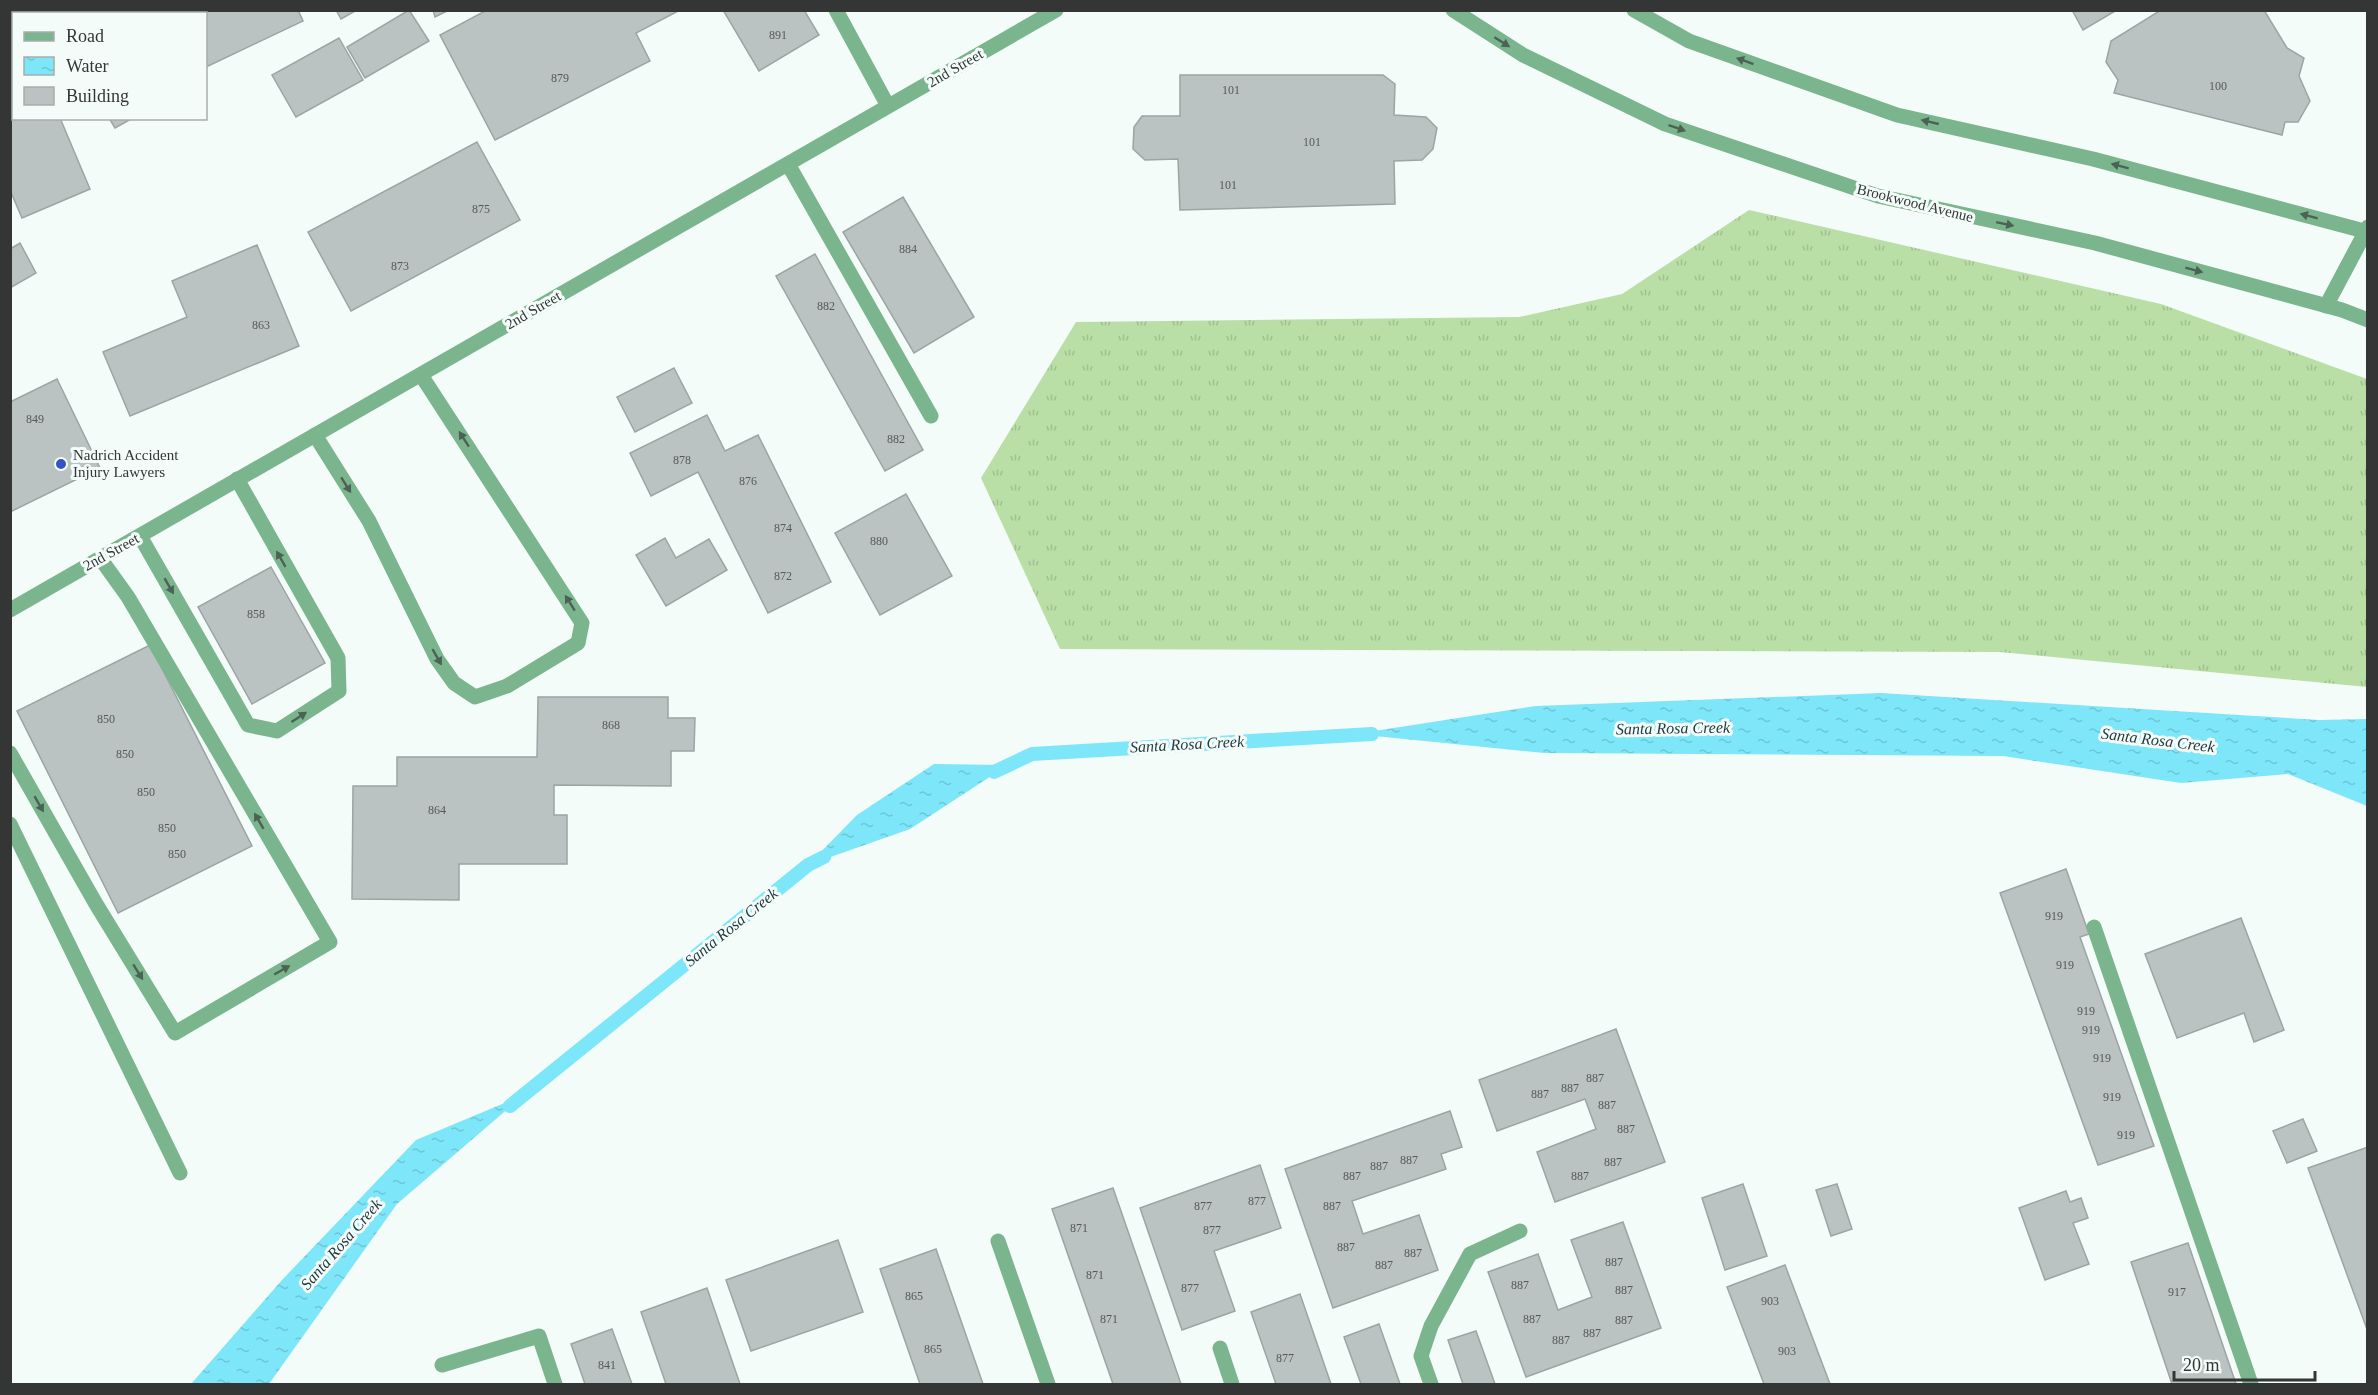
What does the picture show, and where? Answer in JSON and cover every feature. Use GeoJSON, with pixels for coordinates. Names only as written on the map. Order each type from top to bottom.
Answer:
{"type":"FeatureCollection","features":[{"type":"Feature","properties":{"kind":"street"},"geometry":{"type":"LineString","coordinates":[[836,10],[888,106]]}},
{"type":"Feature","properties":{"kind":"street","name":"2nd Street"},"geometry":{"type":"LineString","coordinates":[[10,610],[1056,10]]}},
{"type":"Feature","properties":{"kind":"street","name":"Brookwood Avenue"},"geometry":{"type":"LineString","coordinates":[[1453,10],[1523,55],[1665,124],[1867,193],[2095,243],[2326,306],[2367,320]]}},
{"type":"Feature","properties":{"kind":"street"},"geometry":{"type":"LineString","coordinates":[[1634,10],[1689,41],[1897,115],[2093,159],[2367,230],[2326,306]]}},
{"type":"Feature","properties":{"kind":"street"},"geometry":{"type":"LineString","coordinates":[[788,164],[931,416]]}},
{"type":"Feature","properties":{"kind":"street"},"geometry":{"type":"LineString","coordinates":[[315,435],[369,521],[437,659],[454,683],[475,696],[507,686],[578,643],[582,623],[421,375]]}},
{"type":"Feature","properties":{"kind":"street"},"geometry":{"type":"LineString","coordinates":[[140,536],[248,725],[277,731],[339,691],[338,658],[237,479]]}},
{"type":"Feature","properties":{"kind":"street"},"geometry":{"type":"LineString","coordinates":[[10,753],[96,904],[175,1033],[330,942],[128,597],[100,558]]}},
{"type":"Feature","properties":{"kind":"street"},"geometry":{"type":"LineString","coordinates":[[10,824],[180,1173]]}},
{"type":"Feature","properties":{"kind":"street"},"geometry":{"type":"LineString","coordinates":[[2094,927],[2251,1384]]}},
{"type":"Feature","properties":{"kind":"street"},"geometry":{"type":"LineString","coordinates":[[1431,1384],[1421,1356],[1431,1326],[1470,1254],[1520,1231]]}},
{"type":"Feature","properties":{"kind":"street"},"geometry":{"type":"LineString","coordinates":[[998,1241],[1048,1384]]}},
{"type":"Feature","properties":{"kind":"street"},"geometry":{"type":"LineString","coordinates":[[441,1365],[539,1336],[555,1384]]}},
{"type":"Feature","properties":{"kind":"street"},"geometry":{"type":"LineString","coordinates":[[1220,1348],[1232,1384]]}},
{"type":"Feature","properties":{"kind":"green space"},"geometry":{"type":"Polygon","coordinates":[[[1749,210],[2161,304],[2367,379],[2367,687],[2000,652],[1060,649],[981,478],[1076,322],[1519,317],[1622,294],[1749,210]]]}},
{"type":"Feature","properties":{"kind":"water"},"geometry":{"type":"Polygon","coordinates":[[[1881,693],[2319,720],[2367,719],[2367,806],[2288,774],[2181,783],[2003,756],[1544,753],[1355,734],[1536,706],[1881,693]]]}},
{"type":"Feature","properties":{"kind":"water"},"geometry":{"type":"Polygon","coordinates":[[[934,764],[1008,765],[910,829],[808,865],[857,815],[934,764]]]}},
{"type":"Feature","properties":{"kind":"water"},"geometry":{"type":"Polygon","coordinates":[[[524,1095],[397,1204],[269,1384],[191,1384],[282,1280],[416,1140],[524,1095]]]}},
{"type":"Feature","properties":{"kind":"building"},"geometry":{"type":"Polygon","coordinates":[[[157,10],[298,10],[303,21],[207,67],[207,12],[158,12],[157,10]]]}},
{"type":"Feature","properties":{"kind":"building"},"geometry":{"type":"Polygon","coordinates":[[[336,10],[357,10],[341,19],[336,10]]]}},
{"type":"Feature","properties":{"kind":"building"},"geometry":{"type":"Polygon","coordinates":[[[409,10],[429,41],[365,78],[347,47],[409,10]]]}},
{"type":"Feature","properties":{"kind":"building"},"geometry":{"type":"Polygon","coordinates":[[[433,10],[449,10],[435,17],[433,10]]]}},
{"type":"Feature","properties":{"kind":"building"},"geometry":{"type":"Polygon","coordinates":[[[487,10],[680,10],[636,33],[650,61],[495,140],[440,35],[487,10]]]}},
{"type":"Feature","properties":{"kind":"building"},"geometry":{"type":"Polygon","coordinates":[[[723,10],[804,10],[819,35],[759,71],[723,10]]]}},
{"type":"Feature","properties":{"kind":"building"},"geometry":{"type":"Polygon","coordinates":[[[2072,10],[2117,10],[2083,30],[2072,10]]]}},
{"type":"Feature","properties":{"kind":"building"},"geometry":{"type":"Polygon","coordinates":[[[2161,10],[2264,10],[2287,48],[2304,58],[2299,76],[2310,101],[2298,122],[2285,122],[2282,135],[2114,93],[2118,80],[2106,62],[2111,41],[2161,10]]]}},
{"type":"Feature","properties":{"kind":"building"},"geometry":{"type":"Polygon","coordinates":[[[339,38],[363,80],[296,117],[272,75],[339,38]]]}},
{"type":"Feature","properties":{"kind":"building"},"geometry":{"type":"Polygon","coordinates":[[[10,66],[12,66],[12,120],[61,120],[90,189],[22,218],[10,190],[10,66]]]}},
{"type":"Feature","properties":{"kind":"building"},"geometry":{"type":"Polygon","coordinates":[[[1180,75],[1383,75],[1395,84],[1394,115],[1426,117],[1437,128],[1433,149],[1422,160],[1394,161],[1395,204],[1180,210],[1178,159],[1145,160],[1133,149],[1134,127],[1142,116],[1180,116],[1180,75]]]}},
{"type":"Feature","properties":{"kind":"building"},"geometry":{"type":"Polygon","coordinates":[[[110,120],[129,120],[115,128],[110,120]]]}},
{"type":"Feature","properties":{"kind":"building"},"geometry":{"type":"Polygon","coordinates":[[[477,142],[520,220],[351,311],[308,232],[477,142]]]}},
{"type":"Feature","properties":{"kind":"building"},"geometry":{"type":"Polygon","coordinates":[[[903,197],[974,317],[914,353],[843,232],[903,197]]]}},
{"type":"Feature","properties":{"kind":"building"},"geometry":{"type":"Polygon","coordinates":[[[20,243],[36,273],[10,288],[10,249],[20,243]]]}},
{"type":"Feature","properties":{"kind":"building"},"geometry":{"type":"Polygon","coordinates":[[[257,245],[299,346],[130,416],[103,352],[187,317],[172,281],[257,245]]]}},
{"type":"Feature","properties":{"kind":"building"},"geometry":{"type":"Polygon","coordinates":[[[815,254],[923,450],[885,471],[776,276],[815,254]]]}},
{"type":"Feature","properties":{"kind":"building"},"geometry":{"type":"Polygon","coordinates":[[[674,368],[692,403],[635,432],[617,397],[674,368]]]}},
{"type":"Feature","properties":{"kind":"building"},"geometry":{"type":"Polygon","coordinates":[[[57,379],[100,468],[10,512],[10,402],[57,379]]]}},
{"type":"Feature","properties":{"kind":"building"},"geometry":{"type":"Polygon","coordinates":[[[707,415],[725,451],[758,435],[831,582],[768,613],[698,472],[651,496],[630,453],[707,415]]]}},
{"type":"Feature","properties":{"kind":"building"},"geometry":{"type":"Polygon","coordinates":[[[906,494],[952,576],[880,615],[835,533],[906,494]]]}},
{"type":"Feature","properties":{"kind":"building"},"geometry":{"type":"Polygon","coordinates":[[[665,538],[676,558],[709,539],[727,570],[666,606],[636,555],[665,538]]]}},
{"type":"Feature","properties":{"kind":"building"},"geometry":{"type":"Polygon","coordinates":[[[271,567],[325,663],[252,704],[198,607],[271,567]]]}},
{"type":"Feature","properties":{"kind":"building"},"geometry":{"type":"Polygon","coordinates":[[[150,645],[252,846],[118,913],[17,711],[150,645]]]}},
{"type":"Feature","properties":{"kind":"building"},"geometry":{"type":"Polygon","coordinates":[[[538,697],[668,697],[668,718],[695,718],[694,751],[671,751],[671,786],[554,785],[554,815],[567,815],[567,864],[459,864],[459,900],[352,899],[353,786],[397,786],[397,757],[537,757],[538,697]]]}},
{"type":"Feature","properties":{"kind":"building"},"geometry":{"type":"Polygon","coordinates":[[[2066,869],[2089,934],[2080,937],[2154,1146],[2098,1165],[2000,893],[2066,869]]]}},
{"type":"Feature","properties":{"kind":"building"},"geometry":{"type":"Polygon","coordinates":[[[2241,918],[2284,1030],[2254,1042],[2244,1013],[2177,1038],[2145,954],[2241,918]]]}},
{"type":"Feature","properties":{"kind":"building"},"geometry":{"type":"Polygon","coordinates":[[[1616,1029],[1665,1162],[1555,1202],[1537,1152],[1596,1129],[1585,1099],[1497,1131],[1479,1080],[1616,1029]]]}},
{"type":"Feature","properties":{"kind":"building"},"geometry":{"type":"Polygon","coordinates":[[[1450,1111],[1462,1147],[1441,1154],[1446,1169],[1352,1201],[1363,1234],[1419,1215],[1438,1270],[1333,1308],[1285,1169],[1450,1111]]]}},
{"type":"Feature","properties":{"kind":"building"},"geometry":{"type":"Polygon","coordinates":[[[2303,1119],[2317,1151],[2287,1163],[2273,1131],[2303,1119]]]}},
{"type":"Feature","properties":{"kind":"building"},"geometry":{"type":"Polygon","coordinates":[[[2368,1147],[2368,1332],[2308,1168],[2368,1147]]]}},
{"type":"Feature","properties":{"kind":"building"},"geometry":{"type":"Polygon","coordinates":[[[1260,1165],[1281,1228],[1214,1251],[1235,1311],[1182,1330],[1140,1208],[1260,1165]]]}},
{"type":"Feature","properties":{"kind":"building"},"geometry":{"type":"Polygon","coordinates":[[[1743,1184],[1767,1256],[1725,1270],[1702,1198],[1743,1184]]]}},
{"type":"Feature","properties":{"kind":"building"},"geometry":{"type":"Polygon","coordinates":[[[1837,1184],[1852,1229],[1831,1236],[1816,1190],[1837,1184]]]}},
{"type":"Feature","properties":{"kind":"building"},"geometry":{"type":"Polygon","coordinates":[[[1113,1188],[1181,1384],[1113,1384],[1052,1209],[1113,1188]]]}},
{"type":"Feature","properties":{"kind":"building"},"geometry":{"type":"Polygon","coordinates":[[[2066,1191],[2070,1202],[2081,1198],[2088,1218],[2073,1223],[2089,1264],[2045,1280],[2019,1208],[2066,1191]]]}},
{"type":"Feature","properties":{"kind":"building"},"geometry":{"type":"Polygon","coordinates":[[[1623,1222],[1661,1328],[1526,1377],[1488,1272],[1538,1254],[1558,1310],[1592,1297],[1571,1240],[1623,1222]]]}},
{"type":"Feature","properties":{"kind":"building"},"geometry":{"type":"Polygon","coordinates":[[[838,1240],[863,1312],[751,1351],[726,1280],[838,1240]]]}},
{"type":"Feature","properties":{"kind":"building"},"geometry":{"type":"Polygon","coordinates":[[[2188,1243],[2236,1384],[2172,1384],[2131,1262],[2188,1243]]]}},
{"type":"Feature","properties":{"kind":"building"},"geometry":{"type":"Polygon","coordinates":[[[936,1249],[983,1384],[920,1384],[880,1269],[936,1249]]]}},
{"type":"Feature","properties":{"kind":"building"},"geometry":{"type":"Polygon","coordinates":[[[1785,1265],[1830,1384],[1764,1384],[1727,1287],[1785,1265]]]}},
{"type":"Feature","properties":{"kind":"building"},"geometry":{"type":"Polygon","coordinates":[[[707,1288],[740,1384],[666,1384],[641,1312],[707,1288]]]}},
{"type":"Feature","properties":{"kind":"building"},"geometry":{"type":"Polygon","coordinates":[[[1300,1294],[1331,1384],[1276,1384],[1251,1312],[1300,1294]]]}},
{"type":"Feature","properties":{"kind":"building"},"geometry":{"type":"Polygon","coordinates":[[[1379,1324],[1400,1384],[1361,1384],[1344,1337],[1379,1324]]]}},
{"type":"Feature","properties":{"kind":"building"},"geometry":{"type":"Polygon","coordinates":[[[612,1329],[632,1384],[585,1384],[571,1344],[612,1329]]]}},
{"type":"Feature","properties":{"kind":"building"},"geometry":{"type":"Polygon","coordinates":[[[1476,1331],[1495,1384],[1463,1384],[1448,1340],[1476,1331]]]}},
{"type":"Feature","properties":{"kind":"waterway","name":"Santa Rosa Creek"},"geometry":{"type":"LineString","coordinates":[[994,772],[1032,754],[1372,734]]}},
{"type":"Feature","properties":{"kind":"waterway","name":"Santa Rosa Creek"},"geometry":{"type":"LineString","coordinates":[[510,1106],[808,865],[824,857]]}},
{"type":"Feature","properties":{"kind":"place","name":"Nadrich Accident Injury Lawyers"},"geometry":{"type":"Point","coordinates":[61,464]}}]}
